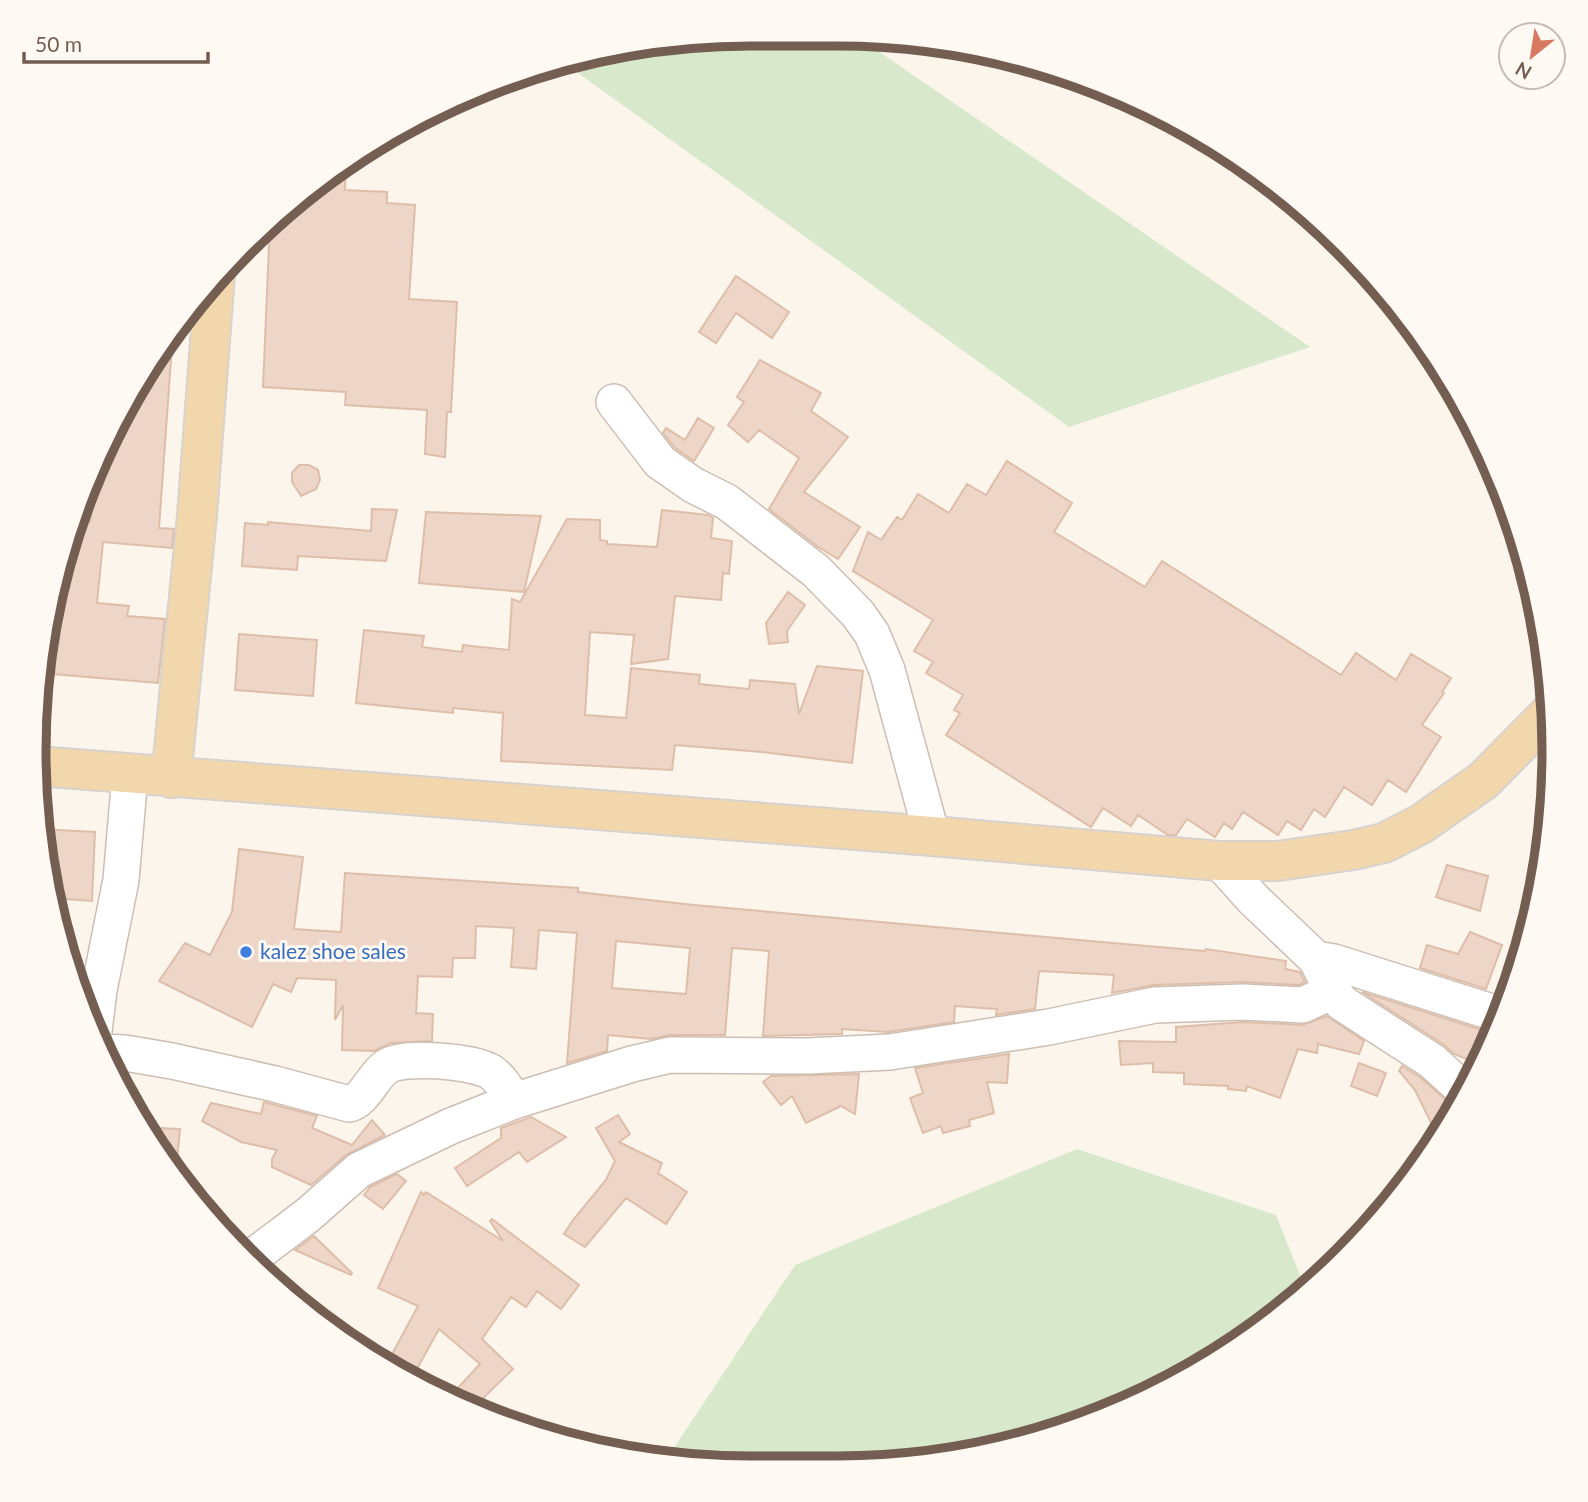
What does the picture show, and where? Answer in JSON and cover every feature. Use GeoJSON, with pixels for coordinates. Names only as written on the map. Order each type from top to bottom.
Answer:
{"type":"FeatureCollection","features":[{"type":"Feature","properties":{"kind":"main road"},"geometry":{"type":"LineString","coordinates":[[171,778],[197,516],[213,295]]}},
{"type":"Feature","properties":{"kind":"main road"},"geometry":{"type":"LineString","coordinates":[[46,767],[1219,861],[1278,861],[1384,843],[1421,824],[1484,780],[1541,722]]}},
{"type":"Feature","properties":{"kind":"street"},"geometry":{"type":"LineString","coordinates":[[614,402],[660,462],[685,480],[727,502],[816,571],[858,614],[872,634],[887,670],[932,836]]}},
{"type":"Feature","properties":{"kind":"street"},"geometry":{"type":"LineString","coordinates":[[96,1013],[121,880],[130,775]]}},
{"type":"Feature","properties":{"kind":"street"},"geometry":{"type":"LineString","coordinates":[[1219,861],[1323,973],[1342,1003],[1432,1061],[1458,1085]]}},
{"type":"Feature","properties":{"kind":"street"},"geometry":{"type":"LineString","coordinates":[[256,1254],[308,1215],[359,1170],[451,1126],[514,1101],[632,1064],[670,1055],[808,1056],[890,1052],[1049,1027],[1155,1005],[1243,1002],[1303,1005],[1322,996],[1323,973],[1334,962],[1493,1011]]}},
{"type":"Feature","properties":{"kind":"street"},"geometry":{"type":"LineString","coordinates":[[113,1052],[172,1061],[349,1104],[357,1101],[376,1075],[394,1062],[460,1062],[476,1065],[490,1072],[503,1082],[514,1101]]}},
{"type":"Feature","properties":{"kind":"green space"},"geometry":{"type":"Polygon","coordinates":[[[705,47],[872,47],[1310,347],[1069,427],[573,69],[613,59],[705,47]]]}},
{"type":"Feature","properties":{"kind":"green space"},"geometry":{"type":"Polygon","coordinates":[[[1077,1149],[1276,1215],[1302,1281],[1229,1338],[1149,1384],[1064,1419],[1020,1432],[975,1443],[883,1455],[751,1456],[672,1451],[795,1265],[1077,1149]]]}},
{"type":"Feature","properties":{"kind":"building"},"geometry":{"type":"Polygon","coordinates":[[[346,174],[345,190],[387,192],[387,203],[415,205],[409,299],[457,302],[451,412],[447,412],[445,457],[425,454],[427,410],[345,405],[346,392],[263,387],[269,236],[346,174]]]}},
{"type":"Feature","properties":{"kind":"building"},"geometry":{"type":"Polygon","coordinates":[[[736,276],[789,312],[772,338],[736,313],[716,343],[699,332],[736,276]]]}},
{"type":"Feature","properties":{"kind":"building"},"geometry":{"type":"Polygon","coordinates":[[[172,348],[159,528],[174,529],[172,548],[103,542],[97,603],[129,606],[127,616],[165,619],[158,683],[50,674],[59,613],[70,568],[84,522],[90,522],[93,497],[118,439],[172,348]]]}},
{"type":"Feature","properties":{"kind":"building"},"geometry":{"type":"Polygon","coordinates":[[[760,360],[821,393],[811,411],[848,437],[804,492],[860,527],[838,559],[769,509],[799,458],[759,430],[748,442],[728,425],[744,402],[737,397],[760,360]]]}},
{"type":"Feature","properties":{"kind":"building"},"geometry":{"type":"Polygon","coordinates":[[[698,418],[714,428],[694,461],[674,447],[663,433],[666,428],[685,440],[698,418]]]}},
{"type":"Feature","properties":{"kind":"building"},"geometry":{"type":"Polygon","coordinates":[[[1007,461],[1072,503],[1054,532],[1145,587],[1162,561],[1341,675],[1356,653],[1396,680],[1411,654],[1451,678],[1422,725],[1441,737],[1406,792],[1388,780],[1372,805],[1344,787],[1325,817],[1314,809],[1301,830],[1287,821],[1278,835],[1243,812],[1232,829],[1224,823],[1215,837],[1187,819],[1176,835],[1168,835],[1138,815],[1131,826],[1103,808],[1091,827],[946,735],[960,713],[954,710],[963,695],[926,673],[933,662],[914,651],[933,620],[853,571],[868,532],[881,540],[897,517],[902,520],[918,494],[949,513],[967,484],[986,495],[1007,461]]]}},
{"type":"Feature","properties":{"kind":"building"},"geometry":{"type":"Polygon","coordinates":[[[299,465],[309,465],[318,470],[320,480],[316,489],[301,496],[292,482],[292,473],[299,465]]]}},
{"type":"Feature","properties":{"kind":"building"},"geometry":{"type":"Polygon","coordinates":[[[372,509],[397,510],[386,561],[298,556],[297,570],[242,566],[245,523],[268,525],[268,522],[371,531],[372,509]]]}},
{"type":"Feature","properties":{"kind":"building"},"geometry":{"type":"Polygon","coordinates":[[[662,510],[708,515],[713,518],[711,538],[732,541],[729,574],[723,573],[721,600],[675,596],[668,659],[631,664],[634,635],[590,632],[585,715],[626,718],[631,668],[700,675],[699,684],[749,689],[750,680],[795,684],[799,714],[817,666],[863,671],[852,763],[675,745],[672,770],[501,761],[503,713],[453,708],[453,713],[356,703],[364,630],[424,636],[422,647],[462,652],[463,645],[509,650],[512,599],[520,602],[567,519],[600,520],[600,540],[607,541],[607,544],[657,547],[662,510]]]}},
{"type":"Feature","properties":{"kind":"building"},"geometry":{"type":"Polygon","coordinates":[[[426,512],[541,516],[524,592],[419,583],[426,512]]]}},
{"type":"Feature","properties":{"kind":"building"},"geometry":{"type":"Polygon","coordinates":[[[788,592],[805,605],[787,631],[788,642],[769,644],[766,623],[788,592]]]}},
{"type":"Feature","properties":{"kind":"building"},"geometry":{"type":"Polygon","coordinates":[[[239,634],[317,640],[313,696],[235,690],[239,634]]]}},
{"type":"Feature","properties":{"kind":"building"},"geometry":{"type":"Polygon","coordinates":[[[51,830],[95,832],[92,901],[61,899],[51,830]]]}},
{"type":"Feature","properties":{"kind":"building"},"geometry":{"type":"Polygon","coordinates":[[[239,849],[303,857],[294,929],[341,932],[345,873],[578,888],[578,892],[694,905],[1206,949],[1286,961],[1285,969],[1300,972],[1305,982],[1299,985],[1242,982],[1154,985],[1112,993],[1114,975],[1039,971],[1035,1009],[996,1015],[997,1009],[955,1006],[954,1022],[888,1032],[842,1029],[842,1034],[763,1036],[769,951],[732,948],[725,1035],[670,1035],[651,1039],[608,1035],[607,1051],[567,1063],[577,933],[539,930],[536,969],[511,967],[514,928],[476,926],[475,958],[453,958],[452,977],[418,976],[416,1013],[433,1014],[432,1041],[391,1043],[374,1051],[342,1050],[343,1005],[335,1020],[336,980],[297,978],[291,992],[273,984],[252,1027],[159,981],[185,943],[210,955],[232,912],[239,849]],[[616,941],[612,988],[686,994],[690,948],[616,941]]]}},
{"type":"Feature","properties":{"kind":"building"},"geometry":{"type":"Polygon","coordinates":[[[1447,865],[1488,876],[1480,911],[1436,897],[1447,865]]]}},
{"type":"Feature","properties":{"kind":"building"},"geometry":{"type":"Polygon","coordinates":[[[1470,932],[1502,945],[1486,989],[1420,968],[1427,945],[1458,954],[1470,932]]]}},
{"type":"Feature","properties":{"kind":"building"},"geometry":{"type":"Polygon","coordinates":[[[1362,992],[1484,1031],[1471,1061],[1454,1054],[1443,1044],[1362,992]]]}},
{"type":"Feature","properties":{"kind":"building"},"geometry":{"type":"Polygon","coordinates":[[[1327,1016],[1364,1041],[1359,1054],[1318,1044],[1317,1053],[1298,1049],[1280,1098],[1247,1086],[1246,1091],[1228,1089],[1228,1086],[1184,1084],[1184,1073],[1153,1072],[1153,1063],[1121,1065],[1119,1041],[1176,1042],[1176,1027],[1243,1022],[1302,1025],[1327,1016]]]}},
{"type":"Feature","properties":{"kind":"building"},"geometry":{"type":"Polygon","coordinates":[[[1009,1054],[1007,1083],[987,1082],[994,1113],[969,1120],[970,1126],[943,1133],[941,1126],[923,1133],[910,1098],[923,1093],[915,1068],[1009,1054]]]}},
{"type":"Feature","properties":{"kind":"building"},"geometry":{"type":"Polygon","coordinates":[[[1359,1063],[1386,1073],[1377,1096],[1351,1086],[1359,1063]]]}},
{"type":"Feature","properties":{"kind":"building"},"geometry":{"type":"Polygon","coordinates":[[[1402,1066],[1420,1077],[1449,1103],[1433,1128],[1415,1090],[1399,1071],[1402,1066]]]}},
{"type":"Feature","properties":{"kind":"building"},"geometry":{"type":"Polygon","coordinates":[[[859,1074],[855,1114],[841,1106],[806,1123],[792,1096],[781,1105],[763,1082],[771,1076],[859,1074]]]}},
{"type":"Feature","properties":{"kind":"building"},"geometry":{"type":"Polygon","coordinates":[[[264,1102],[317,1116],[312,1128],[352,1145],[372,1120],[385,1135],[346,1155],[311,1185],[272,1167],[272,1159],[277,1150],[241,1142],[202,1121],[211,1103],[261,1114],[264,1102]]]}},
{"type":"Feature","properties":{"kind":"building"},"geometry":{"type":"Polygon","coordinates":[[[618,1115],[630,1134],[619,1142],[662,1163],[658,1173],[687,1192],[666,1224],[626,1198],[585,1247],[564,1234],[606,1180],[615,1161],[596,1128],[618,1115]]]}},
{"type":"Feature","properties":{"kind":"building"},"geometry":{"type":"Polygon","coordinates":[[[531,1117],[566,1137],[527,1162],[519,1152],[467,1186],[455,1168],[501,1138],[501,1128],[531,1117]]]}},
{"type":"Feature","properties":{"kind":"building"},"geometry":{"type":"Polygon","coordinates":[[[180,1129],[177,1161],[164,1143],[156,1130],[180,1129]]]}},
{"type":"Feature","properties":{"kind":"building"},"geometry":{"type":"Polygon","coordinates":[[[397,1174],[406,1181],[383,1209],[364,1195],[370,1187],[397,1174]]]}},
{"type":"Feature","properties":{"kind":"building"},"geometry":{"type":"Polygon","coordinates":[[[421,1192],[424,1195],[426,1192],[503,1241],[490,1221],[492,1219],[579,1285],[561,1309],[537,1291],[526,1307],[511,1297],[482,1339],[513,1369],[479,1402],[457,1389],[480,1364],[439,1329],[416,1371],[390,1357],[418,1306],[378,1288],[421,1192]]]}},
{"type":"Feature","properties":{"kind":"building"},"geometry":{"type":"Polygon","coordinates":[[[314,1236],[352,1273],[351,1275],[295,1250],[314,1236]]]}},
{"type":"Feature","properties":{"kind":"place","name":"kalez shoe sales"},"geometry":{"type":"Point","coordinates":[246,952]}}]}
